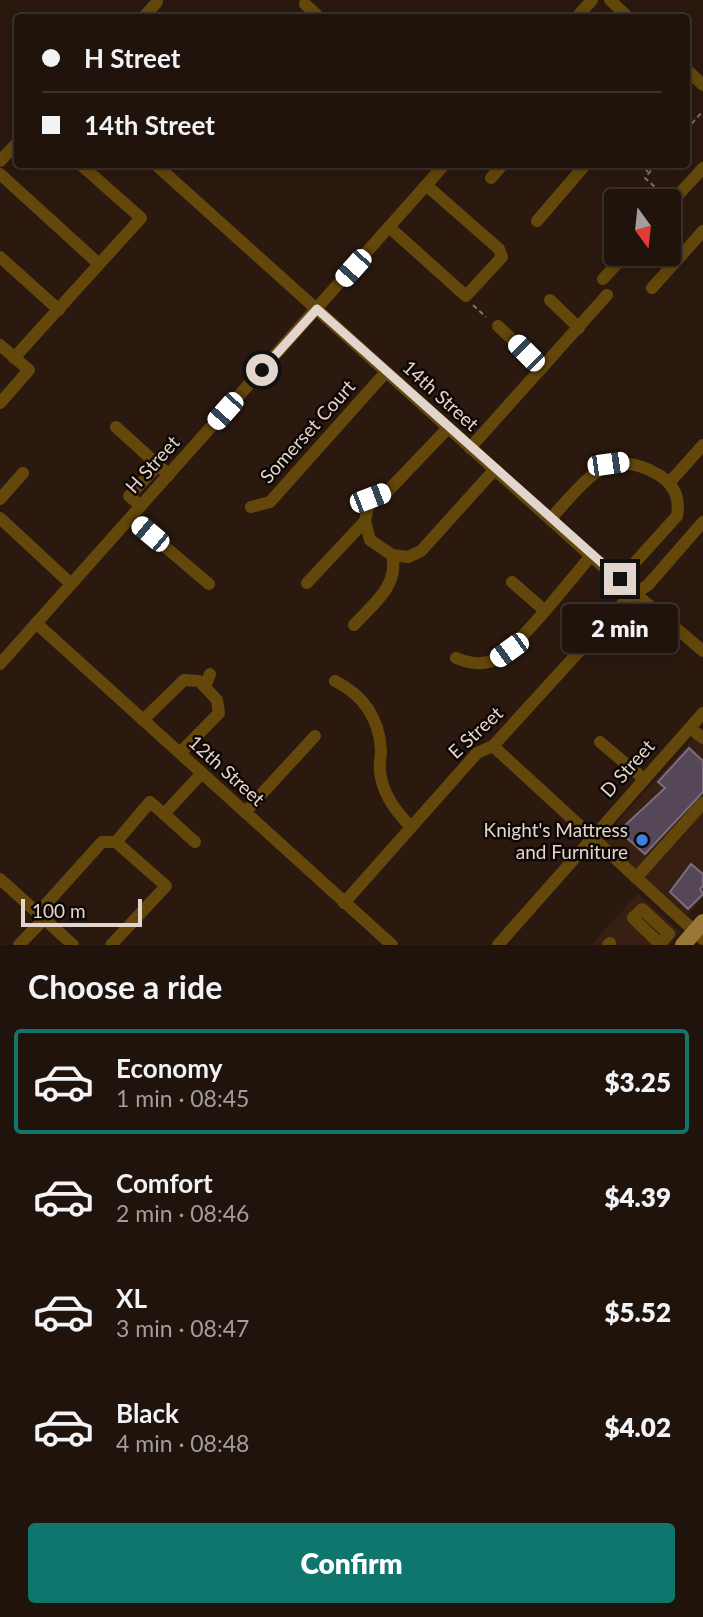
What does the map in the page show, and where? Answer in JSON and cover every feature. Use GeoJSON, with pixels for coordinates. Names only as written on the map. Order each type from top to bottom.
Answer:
{"type":"FeatureCollection","features":[{"type":"Feature","properties":{"kind":"main road"},"geometry":{"type":"LineString","coordinates":[[683,945],[700,931]]}},
{"type":"Feature","properties":{"kind":"street"},"geometry":{"type":"LineString","coordinates":[[580,14],[592,0]]}},
{"type":"Feature","properties":{"kind":"street"},"geometry":{"type":"LineString","coordinates":[[610,0],[625,14]]}},
{"type":"Feature","properties":{"kind":"street"},"geometry":{"type":"LineString","coordinates":[[146,14],[157,2]]}},
{"type":"Feature","properties":{"kind":"street"},"geometry":{"type":"LineString","coordinates":[[305,4],[316,14]]}},
{"type":"Feature","properties":{"kind":"street"},"geometry":{"type":"LineString","coordinates":[[690,73],[703,85]]}},
{"type":"Feature","properties":{"kind":"street"},"geometry":{"type":"LineString","coordinates":[[0,161],[14,146]]}},
{"type":"Feature","properties":{"kind":"street"},"geometry":{"type":"LineString","coordinates":[[14,358],[141,218],[85,168]]}},
{"type":"Feature","properties":{"kind":"street","name":"14th Street"},"geometry":{"type":"LineString","coordinates":[[159,168],[470,448],[703,651]]}},
{"type":"Feature","properties":{"kind":"street","name":"H Street"},"geometry":{"type":"LineString","coordinates":[[0,664],[441,168]]}},
{"type":"Feature","properties":{"kind":"street"},"geometry":{"type":"LineString","coordinates":[[491,178],[500,168]]}},
{"type":"Feature","properties":{"kind":"street"},"geometry":{"type":"LineString","coordinates":[[537,220],[582,168]]}},
{"type":"Feature","properties":{"kind":"street"},"geometry":{"type":"LineString","coordinates":[[681,192],[703,168]]}},
{"type":"Feature","properties":{"kind":"street"},"geometry":{"type":"LineString","coordinates":[[0,174],[99,264]]}},
{"type":"Feature","properties":{"kind":"street"},"geometry":{"type":"LineString","coordinates":[[389,227],[466,296],[502,257],[499,249],[426,185]]}},
{"type":"Feature","properties":{"kind":"street"},"geometry":{"type":"LineString","coordinates":[[652,288],[703,231]]}},
{"type":"Feature","properties":{"kind":"street"},"geometry":{"type":"LineString","coordinates":[[0,257],[59,310]]}},
{"type":"Feature","properties":{"kind":"street"},"geometry":{"type":"LineString","coordinates":[[603,279],[615,266]]}},
{"type":"Feature","properties":{"kind":"street"},"geometry":{"type":"LineString","coordinates":[[470,448],[607,295]]}},
{"type":"Feature","properties":{"kind":"street"},"geometry":{"type":"LineString","coordinates":[[550,300],[579,328]]}},
{"type":"Feature","properties":{"kind":"street"},"geometry":{"type":"LineString","coordinates":[[498,326],[542,368]]}},
{"type":"Feature","properties":{"kind":"street"},"geometry":{"type":"LineString","coordinates":[[0,345],[29,370],[0,403]]}},
{"type":"Feature","properties":{"kind":"street","name":"Somerset Court"},"geometry":{"type":"LineString","coordinates":[[251,507],[270,502],[386,372]]}},
{"type":"Feature","properties":{"kind":"street"},"geometry":{"type":"LineString","coordinates":[[116,427],[169,475]]}},
{"type":"Feature","properties":{"kind":"street"},"geometry":{"type":"LineString","coordinates":[[448,428],[387,492],[370,498],[365,520],[370,540],[392,555],[408,557],[421,551],[495,469]]}},
{"type":"Feature","properties":{"kind":"street"},"geometry":{"type":"LineString","coordinates":[[669,483],[703,445]]}},
{"type":"Feature","properties":{"kind":"street"},"geometry":{"type":"LineString","coordinates":[[550,519],[597,470],[608,464],[625,462],[641,465],[669,483],[680,504],[677,516],[620,579]]}},
{"type":"Feature","properties":{"kind":"street"},"geometry":{"type":"LineString","coordinates":[[141,506],[129,496],[158,465]]}},
{"type":"Feature","properties":{"kind":"street"},"geometry":{"type":"LineString","coordinates":[[0,499],[23,473]]}},
{"type":"Feature","properties":{"kind":"street"},"geometry":{"type":"LineString","coordinates":[[0,518],[71,584]]}},
{"type":"Feature","properties":{"kind":"street"},"geometry":{"type":"LineString","coordinates":[[131,518],[209,584]]}},
{"type":"Feature","properties":{"kind":"street"},"geometry":{"type":"LineString","coordinates":[[307,583],[365,520]]}},
{"type":"Feature","properties":{"kind":"street","name":"E Street"},"geometry":{"type":"LineString","coordinates":[[344,903],[477,753],[493,746],[635,593],[648,585],[703,522]]}},
{"type":"Feature","properties":{"kind":"street"},"geometry":{"type":"LineString","coordinates":[[354,625],[389,587],[394,564],[392,555]]}},
{"type":"Feature","properties":{"kind":"street"},"geometry":{"type":"LineString","coordinates":[[456,658],[467,663],[485,664],[509,650],[592,556]]}},
{"type":"Feature","properties":{"kind":"street"},"geometry":{"type":"LineString","coordinates":[[512,582],[544,610]]}},
{"type":"Feature","properties":{"kind":"street","name":"12th Street"},"geometry":{"type":"LineString","coordinates":[[36,623],[392,945]]}},
{"type":"Feature","properties":{"kind":"street"},"geometry":{"type":"LineString","coordinates":[[205,687],[210,674]]}},
{"type":"Feature","properties":{"kind":"street"},"geometry":{"type":"LineString","coordinates":[[143,720],[184,680],[199,681],[217,700],[219,713],[180,753]]}},
{"type":"Feature","properties":{"kind":"street"},"geometry":{"type":"LineString","coordinates":[[335,681],[353,690],[368,708],[377,726],[381,751],[380,771],[385,792],[396,812],[411,827]]}},
{"type":"Feature","properties":{"kind":"street","name":"D Street"},"geometry":{"type":"LineString","coordinates":[[499,945],[703,713]]}},
{"type":"Feature","properties":{"kind":"street"},"geometry":{"type":"LineString","coordinates":[[690,728],[703,738]]}},
{"type":"Feature","properties":{"kind":"street"},"geometry":{"type":"LineString","coordinates":[[245,812],[315,736]]}},
{"type":"Feature","properties":{"kind":"street"},"geometry":{"type":"LineString","coordinates":[[600,742],[644,779]]}},
{"type":"Feature","properties":{"kind":"street"},"geometry":{"type":"LineString","coordinates":[[493,746],[591,838],[700,931]]}},
{"type":"Feature","properties":{"kind":"street"},"geometry":{"type":"LineString","coordinates":[[164,814],[202,773]]}},
{"type":"Feature","properties":{"kind":"street"},"geometry":{"type":"LineString","coordinates":[[116,842],[150,802],[195,842]]}},
{"type":"Feature","properties":{"kind":"street"},"geometry":{"type":"LineString","coordinates":[[636,878],[703,803]]}},
{"type":"Feature","properties":{"kind":"street"},"geometry":{"type":"LineString","coordinates":[[19,945],[102,842],[116,842],[166,886],[111,945]]}},
{"type":"Feature","properties":{"kind":"street"},"geometry":{"type":"LineString","coordinates":[[0,879],[73,945]]}},
{"type":"Feature","properties":{"kind":"path"},"geometry":{"type":"LineString","coordinates":[[690,126],[703,111]]}},
{"type":"Feature","properties":{"kind":"path"},"geometry":{"type":"LineString","coordinates":[[644,168],[649,172]]}},
{"type":"Feature","properties":{"kind":"path"},"geometry":{"type":"LineString","coordinates":[[652,168],[645,178],[656,189]]}},
{"type":"Feature","properties":{"kind":"path"},"geometry":{"type":"LineString","coordinates":[[466,296],[486,317]]}},
{"type":"Feature","properties":{"kind":"shaded area"},"geometry":{"type":"Polygon","coordinates":[[[703,728],[703,898],[687,916],[602,839],[703,728]]]}},
{"type":"Feature","properties":{"kind":"shaded area"},"geometry":{"type":"Polygon","coordinates":[[[638,894],[680,932],[668,945],[591,945],[638,894]]]}},
{"type":"Feature","properties":{"kind":"building"},"geometry":{"type":"Polygon","coordinates":[[[689,748],[703,761],[703,792],[645,854],[619,831],[665,788],[658,782],[689,748]]]}},
{"type":"Feature","properties":{"kind":"building"},"geometry":{"type":"Polygon","coordinates":[[[691,864],[703,874],[703,886],[700,889],[703,894],[688,909],[670,892],[691,864]]]}},
{"type":"Feature","properties":{"kind":"place","name":"Knight's Mattress and Furniture"},"geometry":{"type":"Point","coordinates":[642,840]}},
{"type":"Feature","properties":{"kind":"route"},"geometry":{"type":"LineString","coordinates":[[262,370],[317,309],[620,579]]}}]}
